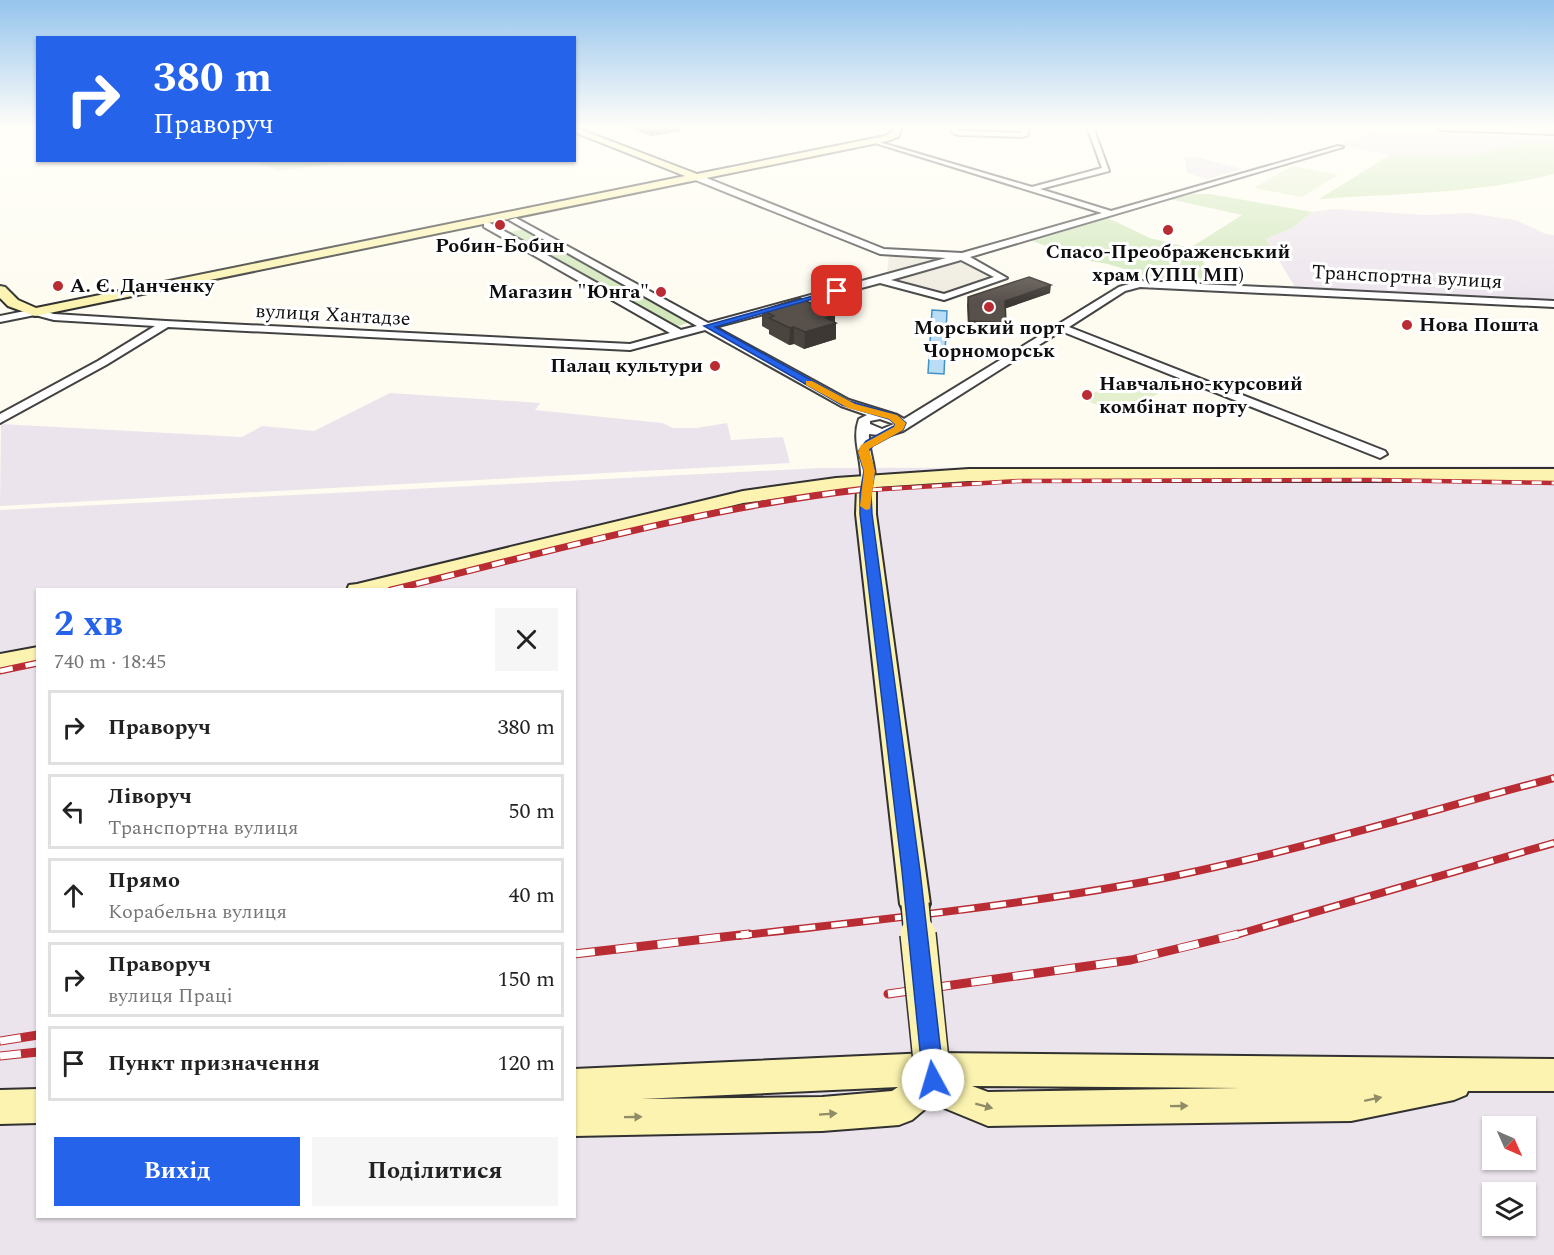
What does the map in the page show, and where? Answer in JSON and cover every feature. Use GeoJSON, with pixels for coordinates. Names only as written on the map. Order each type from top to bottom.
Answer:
{"type":"FeatureCollection","features":[{"type":"Feature","properties":{"kind":"street"},"geometry":{"type":"LineString","coordinates":[[0,320],[654,186]]}},
{"type":"Feature","properties":{"kind":"street"},"geometry":{"type":"LineString","coordinates":[[714,186],[944,297],[1002,278],[961,256],[881,266]]}},
{"type":"Feature","properties":{"kind":"street"},"geometry":{"type":"LineString","coordinates":[[1020,186],[1110,213]]}},
{"type":"Feature","properties":{"kind":"street"},"geometry":{"type":"LineString","coordinates":[[1031,189],[1044,186]]}},
{"type":"Feature","properties":{"kind":"street","name":"вулиця Хантадзе"},"geometry":{"type":"LineString","coordinates":[[35,312],[54,317],[166,324],[630,347],[708,326],[881,266],[961,256],[1206,186]]}},
{"type":"Feature","properties":{"kind":"street"},"geometry":{"type":"LineString","coordinates":[[513,220],[845,403],[863,424],[877,432],[897,429],[900,423],[898,420],[884,416],[868,417],[863,424],[863,452],[869,471],[865,494],[866,514],[915,904],[933,1080],[948,1094],[988,1109],[1351,1104],[1499,1074]]}},
{"type":"Feature","properties":{"kind":"street"},"geometry":{"type":"LineString","coordinates":[[486,225],[680,334]]}},
{"type":"Feature","properties":{"kind":"street","name":"Транспортна вулиця"},"geometry":{"type":"LineString","coordinates":[[863,452],[869,443],[933,408],[1122,289],[1150,284],[1554,304]]}},
{"type":"Feature","properties":{"kind":"street"},"geometry":{"type":"LineString","coordinates":[[0,290],[13,303],[35,312]]}},
{"type":"Feature","properties":{"kind":"street"},"geometry":{"type":"LineString","coordinates":[[0,419],[102,363],[166,324]]}},
{"type":"Feature","properties":{"kind":"street"},"geometry":{"type":"LineString","coordinates":[[1060,327],[1380,454]]}},
{"type":"Feature","properties":{"kind":"street","name":"Транспортна вулиця"},"geometry":{"type":"LineString","coordinates":[[845,403],[884,416],[933,408]]}},
{"type":"Feature","properties":{"kind":"street"},"geometry":{"type":"LineString","coordinates":[[365,588],[743,497],[794,489],[979,475],[1554,475]]}},
{"type":"Feature","properties":{"kind":"street"},"geometry":{"type":"LineString","coordinates":[[0,662],[36,654]]}},
{"type":"Feature","properties":{"kind":"street"},"geometry":{"type":"LineString","coordinates":[[576,1086],[929,1069],[1554,1075]]}},
{"type":"Feature","properties":{"kind":"street"},"geometry":{"type":"LineString","coordinates":[[576,1118],[822,1114],[899,1108],[933,1080]]}},
{"type":"Feature","properties":{"kind":"street"},"geometry":{"type":"LineString","coordinates":[[0,1107],[36,1106]]}},
{"type":"Feature","properties":{"kind":"shaded area"},"geometry":{"type":"Polygon","coordinates":[[[1334,209],[1425,215],[1468,213],[1516,220],[1546,234],[1554,235],[1554,303],[1295,287],[1266,239],[1292,228],[1312,212],[1334,209]]]}},
{"type":"Feature","properties":{"kind":"shaded area"},"geometry":{"type":"Polygon","coordinates":[[[894,254],[945,258],[891,274],[887,273],[889,256],[894,254]]]}},
{"type":"Feature","properties":{"kind":"shaded area"},"geometry":{"type":"Polygon","coordinates":[[[958,258],[996,276],[946,294],[890,279],[958,258]]]}},
{"type":"Feature","properties":{"kind":"shaded area"},"geometry":{"type":"Polygon","coordinates":[[[390,393],[540,403],[535,410],[662,423],[673,428],[696,428],[727,423],[731,440],[783,437],[790,463],[0,506],[1,424],[242,437],[262,426],[314,431],[390,393]]]}},
{"type":"Feature","properties":{"kind":"shaded area"},"geometry":{"type":"Polygon","coordinates":[[[1554,466],[1554,1255],[0,1255],[0,510],[820,468],[1554,466]]]}},
{"type":"Feature","properties":{"kind":"green space"},"geometry":{"type":"Polygon","coordinates":[[[1258,186],[1321,186],[1302,197],[1254,188],[1258,186]]]}},
{"type":"Feature","properties":{"kind":"green space"},"geometry":{"type":"Polygon","coordinates":[[[1341,186],[1499,186],[1437,192],[1319,199],[1341,186]]]}},
{"type":"Feature","properties":{"kind":"green space"},"geometry":{"type":"Polygon","coordinates":[[[1194,194],[1210,194],[1312,212],[1292,228],[1266,239],[1279,260],[1201,256],[1212,282],[1153,278],[1090,261],[1032,241],[1108,218],[1150,238],[1190,248],[1242,215],[1169,199],[1194,194]]]}},
{"type":"Feature","properties":{"kind":"green space"},"geometry":{"type":"Polygon","coordinates":[[[525,229],[694,321],[672,328],[505,233],[525,229]]]}},
{"type":"Feature","properties":{"kind":"green space"},"geometry":{"type":"Polygon","coordinates":[[[1120,379],[1158,394],[1120,414],[1082,399],[1120,379]]]}},
{"type":"Feature","properties":{"kind":"water"},"geometry":{"type":"Polygon","coordinates":[[[932,310],[947,311],[944,374],[928,373],[932,310]]]}},
{"type":"Feature","properties":{"kind":"building","name":"Морський порт Чорноморськ"},"geometry":{"type":"Polygon","coordinates":[[[1029,277],[1051,285],[1005,301],[1006,323],[969,321],[968,297],[1029,277]]]}},
{"type":"Feature","properties":{"kind":"building"},"geometry":{"type":"Polygon","coordinates":[[[800,298],[835,315],[826,318],[836,323],[805,332],[769,318],[774,316],[762,310],[800,298]]]}},
{"type":"Feature","properties":{"kind":"railway"},"geometry":{"type":"LineString","coordinates":[[852,491],[1019,481],[1371,480],[1554,483]]}},
{"type":"Feature","properties":{"kind":"railway"},"geometry":{"type":"LineString","coordinates":[[399,588],[686,519],[746,507],[866,489]]}},
{"type":"Feature","properties":{"kind":"railway"},"geometry":{"type":"LineString","coordinates":[[0,671],[36,663]]}},
{"type":"Feature","properties":{"kind":"railway"},"geometry":{"type":"LineString","coordinates":[[736,936],[981,907],[1127,885],[1235,863],[1554,778]]}},
{"type":"Feature","properties":{"kind":"railway"},"geometry":{"type":"LineString","coordinates":[[1232,936],[1554,843]]}},
{"type":"Feature","properties":{"kind":"railway"},"geometry":{"type":"LineString","coordinates":[[576,954],[749,934]]}},
{"type":"Feature","properties":{"kind":"railway"},"geometry":{"type":"LineString","coordinates":[[888,994],[1131,960],[1238,934]]}},
{"type":"Feature","properties":{"kind":"railway"},"geometry":{"type":"LineString","coordinates":[[0,1041],[36,1035]]}},
{"type":"Feature","properties":{"kind":"railway"},"geometry":{"type":"LineString","coordinates":[[0,1056],[36,1052]]}},
{"type":"Feature","properties":{"kind":"slow traffic"},"geometry":{"type":"LineString","coordinates":[[809,383],[851,406],[893,417],[901,425],[895,431],[865,447],[863,452],[869,471],[865,494],[866,506]]}},
{"type":"Feature","properties":{"kind":"place","name":"Робин-Бобин"},"geometry":{"type":"Point","coordinates":[500,225]}},
{"type":"Feature","properties":{"kind":"place","name":"Спасо-Преображенський храм (УПЦ МП)"},"geometry":{"type":"Point","coordinates":[1168,230]}},
{"type":"Feature","properties":{"kind":"place","name":"А. Є. Данченку"},"geometry":{"type":"Point","coordinates":[58,286]}},
{"type":"Feature","properties":{"kind":"place","name":"Магазин \"Юнга\""},"geometry":{"type":"Point","coordinates":[661,292]}},
{"type":"Feature","properties":{"kind":"place","name":"Морський порт Чорноморськ"},"geometry":{"type":"Point","coordinates":[989,307]}},
{"type":"Feature","properties":{"kind":"place","name":"Нова Пошта"},"geometry":{"type":"Point","coordinates":[1407,325]}},
{"type":"Feature","properties":{"kind":"place","name":"Палац культури"},"geometry":{"type":"Point","coordinates":[715,366]}},
{"type":"Feature","properties":{"kind":"place","name":"Навчально-курсовий комбінат порту"},"geometry":{"type":"Point","coordinates":[1087,395]}},
{"type":"Feature","properties":{"kind":"route"},"geometry":{"type":"LineString","coordinates":[[837,291],[708,326],[845,403],[893,417],[901,425],[895,431],[865,447],[863,452],[869,471],[865,494],[911,871],[933,1080]]}}]}
